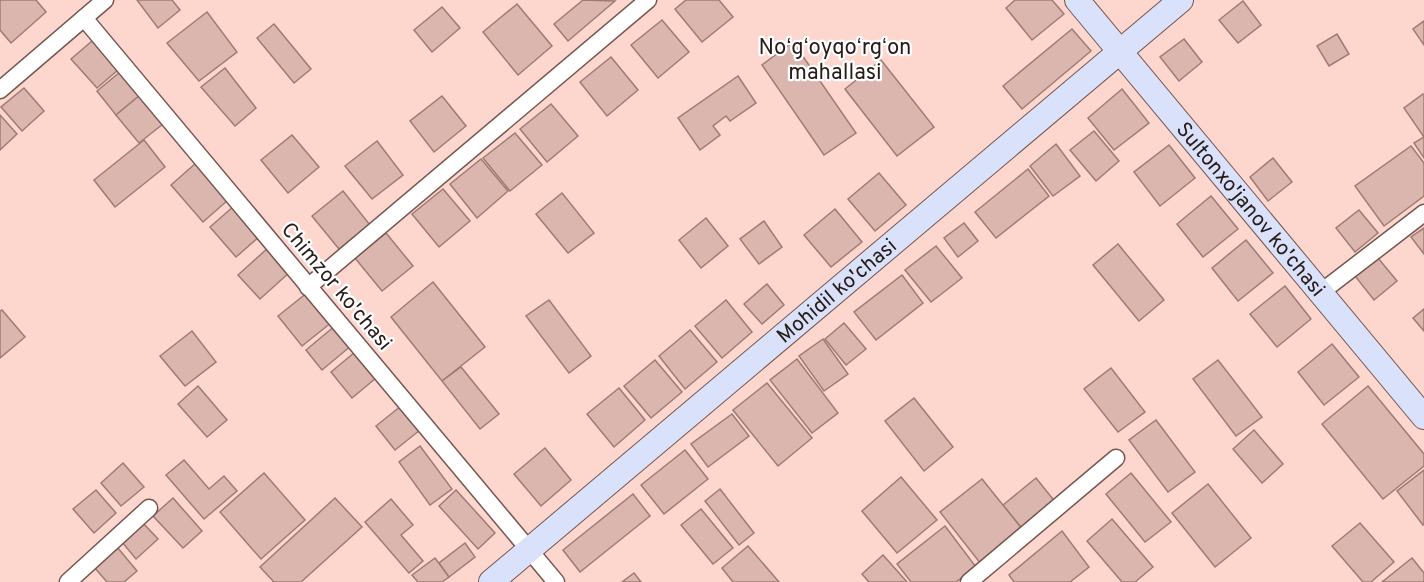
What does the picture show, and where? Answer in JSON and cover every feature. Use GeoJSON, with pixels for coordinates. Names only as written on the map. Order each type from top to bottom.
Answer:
{"type":"FeatureCollection","features":[{"type":"Feature","properties":{"kind":"street"},"geometry":{"type":"LineString","coordinates":[[0,90],[105,0]]}},
{"type":"Feature","properties":{"kind":"street"},"geometry":{"type":"LineString","coordinates":[[308,286],[648,0]]}},
{"type":"Feature","properties":{"kind":"street","name":"Sultonxo'janov ko'chasi"},"geometry":{"type":"LineString","coordinates":[[1077,0],[1424,417]]}},
{"type":"Feature","properties":{"kind":"street","name":"Mohidil ko'chasi"},"geometry":{"type":"LineString","coordinates":[[490,582],[530,551],[1181,0]]}},
{"type":"Feature","properties":{"kind":"street","name":"Chimzor ko'chasi"},"geometry":{"type":"LineString","coordinates":[[84,18],[556,582]]}},
{"type":"Feature","properties":{"kind":"street"},"geometry":{"type":"LineString","coordinates":[[1320,292],[1424,213]]}},
{"type":"Feature","properties":{"kind":"street"},"geometry":{"type":"LineString","coordinates":[[969,582],[1116,458]]}},
{"type":"Feature","properties":{"kind":"street"},"geometry":{"type":"LineString","coordinates":[[68,582],[149,508]]}},
{"type":"Feature","properties":{"kind":"building"},"geometry":{"type":"Polygon","coordinates":[[[0,0],[36,0],[46,12],[11,43],[0,30],[0,0]]]}},
{"type":"Feature","properties":{"kind":"building"},"geometry":{"type":"Polygon","coordinates":[[[137,0],[172,0],[180,10],[158,28],[137,0]]]}},
{"type":"Feature","properties":{"kind":"building"},"geometry":{"type":"Polygon","coordinates":[[[583,0],[615,1],[568,41],[554,24],[583,0]]]}},
{"type":"Feature","properties":{"kind":"building"},"geometry":{"type":"Polygon","coordinates":[[[686,0],[719,0],[733,17],[702,42],[675,9],[686,0]]]}},
{"type":"Feature","properties":{"kind":"building"},"geometry":{"type":"Polygon","coordinates":[[[1015,0],[1052,0],[1064,14],[1032,40],[1006,8],[1015,0]]]}},
{"type":"Feature","properties":{"kind":"building"},"geometry":{"type":"Polygon","coordinates":[[[1243,1],[1261,25],[1238,43],[1219,20],[1243,1]]]}},
{"type":"Feature","properties":{"kind":"building"},"geometry":{"type":"Polygon","coordinates":[[[517,4],[552,46],[518,75],[483,32],[517,4]]]}},
{"type":"Feature","properties":{"kind":"building"},"geometry":{"type":"Polygon","coordinates":[[[442,7],[460,28],[432,52],[414,30],[442,7]]]}},
{"type":"Feature","properties":{"kind":"building"},"geometry":{"type":"Polygon","coordinates":[[[207,12],[237,52],[199,81],[167,43],[207,12]]]}},
{"type":"Feature","properties":{"kind":"building"},"geometry":{"type":"Polygon","coordinates":[[[662,20],[689,52],[658,78],[631,45],[662,20]]]}},
{"type":"Feature","properties":{"kind":"building"},"geometry":{"type":"Polygon","coordinates":[[[1424,21],[1424,45],[1413,29],[1424,21]]]}},
{"type":"Feature","properties":{"kind":"building"},"geometry":{"type":"Polygon","coordinates":[[[274,24],[311,69],[294,83],[257,38],[274,24]]]}},
{"type":"Feature","properties":{"kind":"building"},"geometry":{"type":"Polygon","coordinates":[[[1072,29],[1091,51],[1022,109],[1003,86],[1072,29]]]}},
{"type":"Feature","properties":{"kind":"building"},"geometry":{"type":"Polygon","coordinates":[[[1337,34],[1349,54],[1329,66],[1317,46],[1337,34]]]}},
{"type":"Feature","properties":{"kind":"building"},"geometry":{"type":"Polygon","coordinates":[[[1184,39],[1202,62],[1179,81],[1160,57],[1184,39]]]}},
{"type":"Feature","properties":{"kind":"building"},"geometry":{"type":"Polygon","coordinates":[[[92,41],[118,70],[97,88],[71,59],[92,41]]]}},
{"type":"Feature","properties":{"kind":"building"},"geometry":{"type":"Polygon","coordinates":[[[793,42],[856,133],[824,155],[762,65],[793,42]]]}},
{"type":"Feature","properties":{"kind":"building"},"geometry":{"type":"Polygon","coordinates":[[[611,57],[638,90],[607,116],[580,82],[611,57]]]}},
{"type":"Feature","properties":{"kind":"building"},"geometry":{"type":"Polygon","coordinates":[[[881,60],[934,127],[897,156],[845,89],[881,60]]]}},
{"type":"Feature","properties":{"kind":"building"},"geometry":{"type":"Polygon","coordinates":[[[225,68],[256,108],[235,126],[201,87],[225,68]]]}},
{"type":"Feature","properties":{"kind":"building"},"geometry":{"type":"Polygon","coordinates":[[[120,72],[140,95],[116,115],[97,91],[120,72]]]}},
{"type":"Feature","properties":{"kind":"building"},"geometry":{"type":"Polygon","coordinates":[[[738,76],[756,103],[730,121],[726,116],[713,126],[720,135],[700,150],[678,118],[738,76]]]}},
{"type":"Feature","properties":{"kind":"building"},"geometry":{"type":"Polygon","coordinates":[[[24,88],[44,111],[22,131],[1,107],[24,88]]]}},
{"type":"Feature","properties":{"kind":"building"},"geometry":{"type":"Polygon","coordinates":[[[1122,89],[1149,123],[1114,150],[1088,118],[1122,89]]]}},
{"type":"Feature","properties":{"kind":"building"},"geometry":{"type":"Polygon","coordinates":[[[140,95],[163,124],[139,143],[116,115],[140,95]]]}},
{"type":"Feature","properties":{"kind":"building"},"geometry":{"type":"Polygon","coordinates":[[[1424,95],[1424,137],[1404,108],[1424,95]]]}},
{"type":"Feature","properties":{"kind":"building"},"geometry":{"type":"Polygon","coordinates":[[[442,96],[466,126],[434,152],[410,121],[442,96]]]}},
{"type":"Feature","properties":{"kind":"building"},"geometry":{"type":"Polygon","coordinates":[[[551,104],[578,136],[547,162],[520,129],[551,104]]]}},
{"type":"Feature","properties":{"kind":"building"},"geometry":{"type":"Polygon","coordinates":[[[0,115],[17,134],[0,150],[0,115]]]}},
{"type":"Feature","properties":{"kind":"building"},"geometry":{"type":"Polygon","coordinates":[[[1094,131],[1119,161],[1096,181],[1070,150],[1094,131]]]}},
{"type":"Feature","properties":{"kind":"building"},"geometry":{"type":"Polygon","coordinates":[[[515,133],[542,165],[510,191],[483,158],[515,133]]]}},
{"type":"Feature","properties":{"kind":"building"},"geometry":{"type":"Polygon","coordinates":[[[292,135],[319,167],[288,193],[261,160],[292,135]]]}},
{"type":"Feature","properties":{"kind":"building"},"geometry":{"type":"Polygon","coordinates":[[[1424,137],[1424,158],[1414,143],[1424,137]]]}},
{"type":"Feature","properties":{"kind":"building"},"geometry":{"type":"Polygon","coordinates":[[[144,140],[165,167],[115,207],[94,180],[144,140]]]}},
{"type":"Feature","properties":{"kind":"building"},"geometry":{"type":"Polygon","coordinates":[[[377,141],[403,175],[372,199],[345,166],[377,141]]]}},
{"type":"Feature","properties":{"kind":"building"},"geometry":{"type":"Polygon","coordinates":[[[1056,144],[1080,176],[1053,196],[1030,166],[1056,144]]]}},
{"type":"Feature","properties":{"kind":"building"},"geometry":{"type":"Polygon","coordinates":[[[1169,145],[1195,178],[1160,206],[1134,172],[1169,145]]]}},
{"type":"Feature","properties":{"kind":"building"},"geometry":{"type":"Polygon","coordinates":[[[1411,146],[1424,163],[1424,196],[1384,226],[1355,186],[1411,146]]]}},
{"type":"Feature","properties":{"kind":"building"},"geometry":{"type":"Polygon","coordinates":[[[1273,158],[1292,182],[1268,201],[1250,177],[1273,158]]]}},
{"type":"Feature","properties":{"kind":"building"},"geometry":{"type":"Polygon","coordinates":[[[481,159],[508,191],[477,218],[450,184],[481,159]]]}},
{"type":"Feature","properties":{"kind":"building"},"geometry":{"type":"Polygon","coordinates":[[[196,163],[228,200],[203,222],[171,185],[196,163]]]}},
{"type":"Feature","properties":{"kind":"building"},"geometry":{"type":"Polygon","coordinates":[[[1028,169],[1049,196],[996,238],[975,212],[1028,169]]]}},
{"type":"Feature","properties":{"kind":"building"},"geometry":{"type":"Polygon","coordinates":[[[879,173],[906,205],[875,231],[848,199],[879,173]]]}},
{"type":"Feature","properties":{"kind":"building"},"geometry":{"type":"Polygon","coordinates":[[[443,189],[470,221],[439,247],[412,214],[443,189]]]}},
{"type":"Feature","properties":{"kind":"building"},"geometry":{"type":"Polygon","coordinates":[[[343,191],[370,225],[339,249],[312,216],[343,191]]]}},
{"type":"Feature","properties":{"kind":"building"},"geometry":{"type":"Polygon","coordinates":[[[562,193],[594,233],[568,253],[536,214],[562,193]]]}},
{"type":"Feature","properties":{"kind":"building"},"geometry":{"type":"Polygon","coordinates":[[[1211,196],[1238,229],[1203,257],[1177,224],[1211,196]]]}},
{"type":"Feature","properties":{"kind":"building"},"geometry":{"type":"Polygon","coordinates":[[[234,206],[260,236],[236,257],[210,227],[234,206]]]}},
{"type":"Feature","properties":{"kind":"building"},"geometry":{"type":"Polygon","coordinates":[[[835,209],[862,242],[831,267],[804,235],[835,209]]]}},
{"type":"Feature","properties":{"kind":"building"},"geometry":{"type":"Polygon","coordinates":[[[1359,210],[1378,233],[1355,252],[1336,228],[1359,210]]]}},
{"type":"Feature","properties":{"kind":"building"},"geometry":{"type":"Polygon","coordinates":[[[706,218],[728,246],[701,268],[679,240],[706,218]]]}},
{"type":"Feature","properties":{"kind":"building"},"geometry":{"type":"Polygon","coordinates":[[[764,221],[782,247],[759,264],[740,239],[764,221]]]}},
{"type":"Feature","properties":{"kind":"building"},"geometry":{"type":"Polygon","coordinates":[[[964,223],[978,241],[958,257],[944,238],[964,223]]]}},
{"type":"Feature","properties":{"kind":"building"},"geometry":{"type":"Polygon","coordinates":[[[1424,228],[1424,254],[1411,237],[1424,228]]]}},
{"type":"Feature","properties":{"kind":"building"},"geometry":{"type":"Polygon","coordinates":[[[386,233],[413,266],[382,291],[355,258],[386,233]]]}},
{"type":"Feature","properties":{"kind":"building"},"geometry":{"type":"Polygon","coordinates":[[[1246,240],[1273,273],[1238,301],[1212,268],[1246,240]]]}},
{"type":"Feature","properties":{"kind":"building"},"geometry":{"type":"Polygon","coordinates":[[[1118,244],[1164,300],[1139,321],[1093,265],[1118,244]]]}},
{"type":"Feature","properties":{"kind":"building"},"geometry":{"type":"Polygon","coordinates":[[[936,246],[962,278],[931,302],[905,270],[936,246]]]}},
{"type":"Feature","properties":{"kind":"building"},"geometry":{"type":"Polygon","coordinates":[[[269,247],[291,271],[260,299],[238,275],[269,247]]]}},
{"type":"Feature","properties":{"kind":"building"},"geometry":{"type":"Polygon","coordinates":[[[1378,258],[1397,281],[1374,300],[1355,276],[1378,258]]]}},
{"type":"Feature","properties":{"kind":"building"},"geometry":{"type":"Polygon","coordinates":[[[902,275],[923,303],[876,340],[854,312],[902,275]]]}},
{"type":"Feature","properties":{"kind":"building"},"geometry":{"type":"Polygon","coordinates":[[[433,282],[485,347],[442,381],[391,317],[433,282]]]}},
{"type":"Feature","properties":{"kind":"building"},"geometry":{"type":"Polygon","coordinates":[[[767,284],[784,305],[762,324],[744,304],[767,284]]]}},
{"type":"Feature","properties":{"kind":"building"},"geometry":{"type":"Polygon","coordinates":[[[1285,286],[1311,319],[1277,347],[1250,314],[1285,286]]]}},
{"type":"Feature","properties":{"kind":"building"},"geometry":{"type":"Polygon","coordinates":[[[308,292],[332,322],[302,346],[278,316],[308,292]]]}},
{"type":"Feature","properties":{"kind":"building"},"geometry":{"type":"Polygon","coordinates":[[[549,300],[591,356],[569,373],[526,316],[549,300]]]}},
{"type":"Feature","properties":{"kind":"building"},"geometry":{"type":"Polygon","coordinates":[[[726,300],[752,332],[722,358],[695,326],[726,300]]]}},
{"type":"Feature","properties":{"kind":"building"},"geometry":{"type":"Polygon","coordinates":[[[1424,309],[1424,331],[1413,318],[1424,309]]]}},
{"type":"Feature","properties":{"kind":"building"},"geometry":{"type":"Polygon","coordinates":[[[2,310],[25,337],[0,358],[0,311],[2,310]]]}},
{"type":"Feature","properties":{"kind":"building"},"geometry":{"type":"Polygon","coordinates":[[[844,323],[866,349],[846,365],[825,339],[844,323]]]}},
{"type":"Feature","properties":{"kind":"building"},"geometry":{"type":"Polygon","coordinates":[[[336,325],[352,345],[322,370],[306,350],[336,325]]]}},
{"type":"Feature","properties":{"kind":"building"},"geometry":{"type":"Polygon","coordinates":[[[690,330],[717,362],[685,389],[659,356],[690,330]]]}},
{"type":"Feature","properties":{"kind":"building"},"geometry":{"type":"Polygon","coordinates":[[[192,331],[216,362],[185,386],[160,356],[192,331]]]}},
{"type":"Feature","properties":{"kind":"building"},"geometry":{"type":"Polygon","coordinates":[[[823,339],[848,374],[824,391],[799,356],[823,339]]]}},
{"type":"Feature","properties":{"kind":"building"},"geometry":{"type":"Polygon","coordinates":[[[1332,344],[1359,377],[1324,405],[1298,372],[1332,344]]]}},
{"type":"Feature","properties":{"kind":"building"},"geometry":{"type":"Polygon","coordinates":[[[355,352],[376,378],[352,398],[331,372],[355,352]]]}},
{"type":"Feature","properties":{"kind":"building"},"geometry":{"type":"Polygon","coordinates":[[[797,359],[838,413],[812,433],[770,380],[797,359]]]}},
{"type":"Feature","properties":{"kind":"building"},"geometry":{"type":"Polygon","coordinates":[[[655,360],[682,392],[651,418],[624,386],[655,360]]]}},
{"type":"Feature","properties":{"kind":"building"},"geometry":{"type":"Polygon","coordinates":[[[1218,360],[1262,417],[1236,436],[1193,379],[1218,360]]]}},
{"type":"Feature","properties":{"kind":"building"},"geometry":{"type":"Polygon","coordinates":[[[461,367],[499,414],[480,429],[442,381],[461,367]]]}},
{"type":"Feature","properties":{"kind":"building"},"geometry":{"type":"Polygon","coordinates":[[[1111,368],[1145,412],[1118,432],[1084,389],[1111,368]]]}},
{"type":"Feature","properties":{"kind":"building"},"geometry":{"type":"Polygon","coordinates":[[[767,383],[812,438],[778,466],[733,410],[767,383]]]}},
{"type":"Feature","properties":{"kind":"building"},"geometry":{"type":"Polygon","coordinates":[[[198,386],[227,420],[207,437],[178,404],[198,386]]]}},
{"type":"Feature","properties":{"kind":"building"},"geometry":{"type":"Polygon","coordinates":[[[1368,386],[1424,454],[1424,466],[1383,499],[1322,424],[1368,386]]]}},
{"type":"Feature","properties":{"kind":"building"},"geometry":{"type":"Polygon","coordinates":[[[619,388],[645,420],[614,447],[587,414],[619,388]]]}},
{"type":"Feature","properties":{"kind":"building"},"geometry":{"type":"Polygon","coordinates":[[[914,398],[953,447],[924,471],[885,421],[914,398]]]}},
{"type":"Feature","properties":{"kind":"building"},"geometry":{"type":"Polygon","coordinates":[[[401,406],[420,430],[395,450],[376,426],[401,406]]]}},
{"type":"Feature","properties":{"kind":"building"},"geometry":{"type":"Polygon","coordinates":[[[732,414],[749,436],[708,467],[691,444],[732,414]]]}},
{"type":"Feature","properties":{"kind":"building"},"geometry":{"type":"Polygon","coordinates":[[[1156,420],[1195,472],[1168,492],[1129,440],[1156,420]]]}},
{"type":"Feature","properties":{"kind":"building"},"geometry":{"type":"Polygon","coordinates":[[[1254,430],[1283,464],[1262,483],[1233,449],[1254,430]]]}},
{"type":"Feature","properties":{"kind":"building"},"geometry":{"type":"Polygon","coordinates":[[[420,446],[452,489],[430,505],[399,462],[420,446]]]}},
{"type":"Feature","properties":{"kind":"building"},"geometry":{"type":"Polygon","coordinates":[[[545,448],[571,480],[541,506],[514,474],[545,448]]]}},
{"type":"Feature","properties":{"kind":"building"},"geometry":{"type":"Polygon","coordinates":[[[685,450],[708,479],[664,514],[641,485],[685,450]]]}},
{"type":"Feature","properties":{"kind":"building"},"geometry":{"type":"Polygon","coordinates":[[[184,460],[209,489],[224,476],[237,491],[204,519],[166,475],[184,460]]]}},
{"type":"Feature","properties":{"kind":"building"},"geometry":{"type":"Polygon","coordinates":[[[123,463],[144,487],[121,506],[101,483],[123,463]]]}},
{"type":"Feature","properties":{"kind":"building"},"geometry":{"type":"Polygon","coordinates":[[[1424,470],[1424,524],[1423,525],[1397,491],[1424,470]]]}},
{"type":"Feature","properties":{"kind":"building"},"geometry":{"type":"Polygon","coordinates":[[[264,473],[305,520],[261,559],[220,512],[264,473]]]}},
{"type":"Feature","properties":{"kind":"building"},"geometry":{"type":"Polygon","coordinates":[[[1131,473],[1171,522],[1145,542],[1106,494],[1131,473]]]}},
{"type":"Feature","properties":{"kind":"building"},"geometry":{"type":"Polygon","coordinates":[[[901,477],[937,520],[897,553],[862,511],[901,477]]]}},
{"type":"Feature","properties":{"kind":"building"},"geometry":{"type":"Polygon","coordinates":[[[1036,478],[1056,503],[1023,530],[1003,505],[1036,478]]]}},
{"type":"Feature","properties":{"kind":"building"},"geometry":{"type":"Polygon","coordinates":[[[982,479],[1023,530],[981,564],[940,512],[982,479]]]}},
{"type":"Feature","properties":{"kind":"building"},"geometry":{"type":"Polygon","coordinates":[[[1208,484],[1251,538],[1215,567],[1172,513],[1208,484]]]}},
{"type":"Feature","properties":{"kind":"building"},"geometry":{"type":"Polygon","coordinates":[[[720,489],[754,533],[739,545],[705,501],[720,489]]]}},
{"type":"Feature","properties":{"kind":"building"},"geometry":{"type":"Polygon","coordinates":[[[96,490],[116,513],[94,533],[73,509],[96,490]]]}},
{"type":"Feature","properties":{"kind":"building"},"geometry":{"type":"Polygon","coordinates":[[[456,490],[495,533],[478,549],[439,506],[456,490]]]}},
{"type":"Feature","properties":{"kind":"building"},"geometry":{"type":"Polygon","coordinates":[[[633,494],[650,516],[580,572],[563,550],[633,494]]]}},
{"type":"Feature","properties":{"kind":"building"},"geometry":{"type":"Polygon","coordinates":[[[173,498],[202,531],[183,548],[153,516],[173,498]]]}},
{"type":"Feature","properties":{"kind":"building"},"geometry":{"type":"Polygon","coordinates":[[[335,498],[362,527],[301,582],[274,582],[260,567],[335,498]]]}},
{"type":"Feature","properties":{"kind":"building"},"geometry":{"type":"Polygon","coordinates":[[[391,499],[413,525],[401,535],[423,561],[409,573],[365,522],[391,499]]]}},
{"type":"Feature","properties":{"kind":"building"},"geometry":{"type":"Polygon","coordinates":[[[701,509],[733,548],[713,564],[681,525],[701,509]]]}},
{"type":"Feature","properties":{"kind":"building"},"geometry":{"type":"Polygon","coordinates":[[[1112,519],[1153,567],[1135,582],[1122,582],[1087,541],[1112,519]]]}},
{"type":"Feature","properties":{"kind":"building"},"geometry":{"type":"Polygon","coordinates":[[[143,523],[158,539],[136,559],[122,542],[143,523]]]}},
{"type":"Feature","properties":{"kind":"building"},"geometry":{"type":"Polygon","coordinates":[[[1360,523],[1394,562],[1371,582],[1363,582],[1332,546],[1360,523]]]}},
{"type":"Feature","properties":{"kind":"building"},"geometry":{"type":"Polygon","coordinates":[[[945,526],[976,567],[956,582],[911,582],[897,564],[945,526]]]}},
{"type":"Feature","properties":{"kind":"building"},"geometry":{"type":"Polygon","coordinates":[[[1062,531],[1089,567],[1070,582],[1014,582],[1009,575],[1062,531]]]}},
{"type":"Feature","properties":{"kind":"building"},"geometry":{"type":"Polygon","coordinates":[[[465,543],[475,557],[449,577],[439,563],[465,543]]]}},
{"type":"Feature","properties":{"kind":"building"},"geometry":{"type":"Polygon","coordinates":[[[748,546],[779,582],[733,582],[722,568],[748,546]]]}},
{"type":"Feature","properties":{"kind":"building"},"geometry":{"type":"Polygon","coordinates":[[[117,547],[137,571],[124,582],[107,582],[94,567],[117,547]]]}},
{"type":"Feature","properties":{"kind":"building"},"geometry":{"type":"Polygon","coordinates":[[[883,555],[907,582],[869,582],[862,574],[883,555]]]}},
{"type":"Feature","properties":{"kind":"building"},"geometry":{"type":"Polygon","coordinates":[[[435,558],[449,577],[442,582],[418,582],[412,575],[435,558]]]}},
{"type":"Feature","properties":{"kind":"building"},"geometry":{"type":"Polygon","coordinates":[[[1412,558],[1424,573],[1424,582],[1382,582],[1412,558]]]}},
{"type":"Feature","properties":{"kind":"building"},"geometry":{"type":"Polygon","coordinates":[[[634,573],[641,582],[622,582],[634,573]]]}},
{"type":"Feature","properties":{"kind":"district","name":"Noʻgʻoyqoʻrgʻon mahallasi"},"geometry":{"type":"Point","coordinates":[835,58]}}]}
